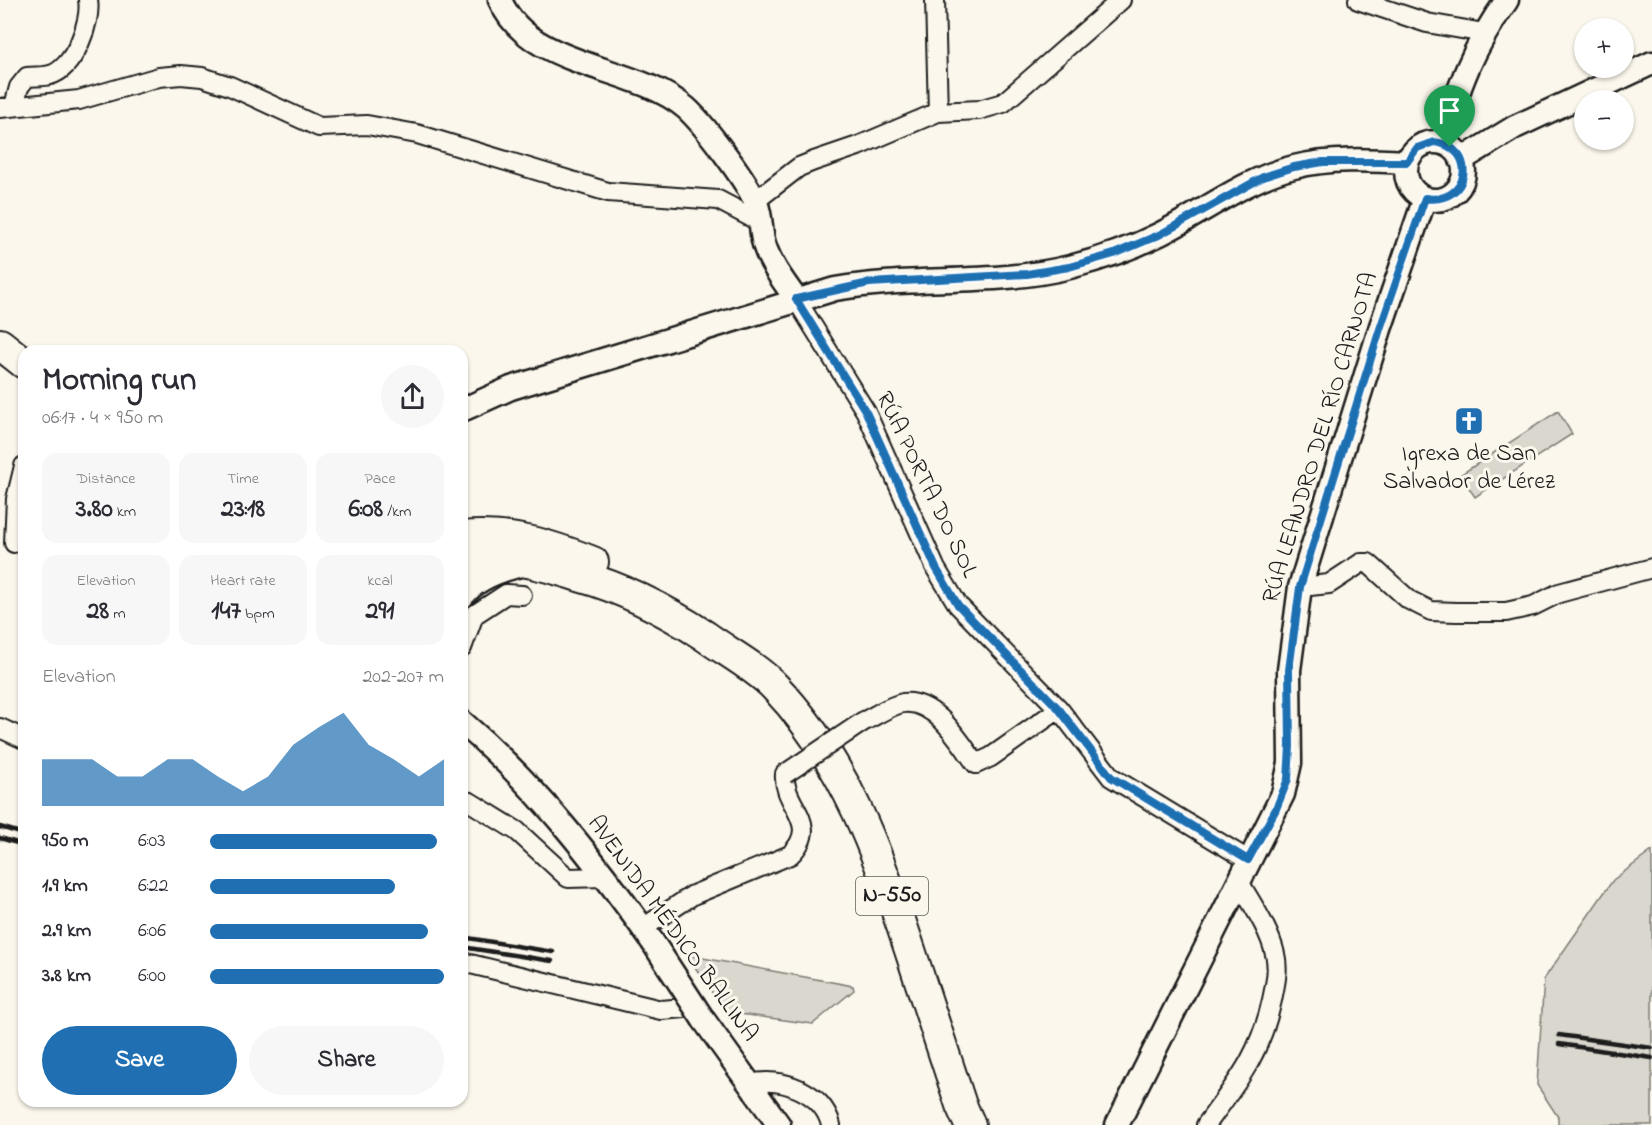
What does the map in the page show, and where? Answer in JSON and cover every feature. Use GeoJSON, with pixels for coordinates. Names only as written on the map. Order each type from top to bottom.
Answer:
{"type":"FeatureCollection","features":[{"type":"Feature","properties":{"kind":"highway"},"geometry":{"type":"LineString","coordinates":[[0,344],[18,358]]}},
{"type":"Feature","properties":{"kind":"highway","name":"N-550"},"geometry":{"type":"LineString","coordinates":[[468,536],[492,534],[550,545],[642,580],[689,609],[774,686],[820,745],[848,790],[880,859],[961,1105],[970,1125]]}},
{"type":"Feature","properties":{"kind":"highway","name":"N-550"},"geometry":{"type":"LineString","coordinates":[[468,569],[499,559],[531,562],[599,581],[681,620],[774,686]]}},
{"type":"Feature","properties":{"kind":"street"},"geometry":{"type":"LineString","coordinates":[[7,107],[27,77],[50,75],[68,62],[89,20],[88,0]]}},
{"type":"Feature","properties":{"kind":"street"},"geometry":{"type":"LineString","coordinates":[[500,0],[521,30],[543,45],[662,93],[686,109],[739,176],[758,211],[767,252],[796,299]]}},
{"type":"Feature","properties":{"kind":"street"},"geometry":{"type":"LineString","coordinates":[[935,0],[938,112]]}},
{"type":"Feature","properties":{"kind":"street"},"geometry":{"type":"LineString","coordinates":[[758,211],[799,167],[858,146],[938,112],[979,110],[1003,103],[1121,0]]}},
{"type":"Feature","properties":{"kind":"street"},"geometry":{"type":"LineString","coordinates":[[1358,0],[1427,23],[1484,33]]}},
{"type":"Feature","properties":{"kind":"street"},"geometry":{"type":"LineString","coordinates":[[1443,143],[1461,79],[1484,33],[1507,0]]}},
{"type":"Feature","properties":{"kind":"street"},"geometry":{"type":"LineString","coordinates":[[1461,160],[1515,127],[1652,63]]}},
{"type":"Feature","properties":{"kind":"street"},"geometry":{"type":"LineString","coordinates":[[7,107],[79,100],[159,77],[181,75],[202,77],[230,86],[319,127],[367,125],[417,134],[608,192],[718,200],[758,211]]}},
{"type":"Feature","properties":{"kind":"street"},"geometry":{"type":"LineString","coordinates":[[1434,142],[1443,143],[1457,152],[1461,160],[1462,180],[1458,188],[1442,199],[1425,198],[1411,188],[1407,180],[1407,162],[1417,148],[1434,142]]}},
{"type":"Feature","properties":{"kind":"street"},"geometry":{"type":"LineString","coordinates":[[468,407],[511,388],[796,299],[869,283],[1027,274],[1069,267],[1114,254],[1159,235],[1263,177],[1294,167],[1323,162],[1407,162]]}},
{"type":"Feature","properties":{"kind":"street","name":"RÚA LEANDRO DEL RÍO CARNOTA"},"geometry":{"type":"LineString","coordinates":[[1117,1125],[1243,870],[1276,809],[1288,779],[1289,670],[1300,587],[1380,329],[1425,198]]}},
{"type":"Feature","properties":{"kind":"street","name":"RÚA PORTA DO SOL"},"geometry":{"type":"LineString","coordinates":[[796,299],[866,412],[945,587],[973,622],[1059,709],[1111,777],[1243,870]]}},
{"type":"Feature","properties":{"kind":"street"},"geometry":{"type":"LineString","coordinates":[[14,543],[18,491]]}},
{"type":"Feature","properties":{"kind":"street"},"geometry":{"type":"LineString","coordinates":[[468,589],[500,571],[531,562]]}},
{"type":"Feature","properties":{"kind":"street"},"geometry":{"type":"LineString","coordinates":[[1300,587],[1329,584],[1361,563],[1368,562],[1409,600],[1431,611],[1506,612],[1533,606],[1559,593],[1652,568]]}},
{"type":"Feature","properties":{"kind":"street"},"geometry":{"type":"LineString","coordinates":[[468,632],[474,615],[506,594],[522,595]]}},
{"type":"Feature","properties":{"kind":"street"},"geometry":{"type":"LineString","coordinates":[[648,935],[693,895],[789,855],[801,844],[804,829],[798,811],[784,784],[785,774],[864,722],[903,703],[930,709],[953,732],[976,764],[991,757],[1059,709]]}},
{"type":"Feature","properties":{"kind":"street"},"geometry":{"type":"LineString","coordinates":[[0,728],[18,736]]}},
{"type":"Feature","properties":{"kind":"street","name":"AVENIDA MÉDICO BALLINA"},"geometry":{"type":"LineString","coordinates":[[468,728],[529,785],[605,877],[648,935],[698,1011],[779,1125]]}},
{"type":"Feature","properties":{"kind":"street"},"geometry":{"type":"LineString","coordinates":[[468,802],[517,831],[568,878],[605,877]]}},
{"type":"Feature","properties":{"kind":"street"},"geometry":{"type":"LineString","coordinates":[[1206,1125],[1253,1060],[1265,1027],[1276,983],[1277,968],[1272,944],[1243,870]]}},
{"type":"Feature","properties":{"kind":"street"},"geometry":{"type":"LineString","coordinates":[[468,963],[661,1010],[684,1008],[698,1011]]}},
{"type":"Feature","properties":{"kind":"street"},"geometry":{"type":"LineString","coordinates":[[751,1084],[769,1080],[800,1089],[822,1105],[831,1125]]}},
{"type":"Feature","properties":{"kind":"shaded area"},"geometry":{"type":"Polygon","coordinates":[[[1558,411],[1572,434],[1475,497],[1460,475],[1558,411]]]}},
{"type":"Feature","properties":{"kind":"shaded area"},"geometry":{"type":"Polygon","coordinates":[[[1652,851],[1652,1125],[1558,1125],[1558,1117],[1537,1085],[1544,979],[1613,880],[1652,851]]]}},
{"type":"Feature","properties":{"kind":"shaded area"},"geometry":{"type":"Polygon","coordinates":[[[687,955],[853,986],[854,990],[813,1024],[725,1012],[687,955]]]}},
{"type":"Feature","properties":{"kind":"railway"},"geometry":{"type":"LineString","coordinates":[[0,827],[18,832]]}},
{"type":"Feature","properties":{"kind":"railway"},"geometry":{"type":"LineString","coordinates":[[0,838],[18,843]]}},
{"type":"Feature","properties":{"kind":"railway"},"geometry":{"type":"LineString","coordinates":[[468,938],[553,952]]}},
{"type":"Feature","properties":{"kind":"railway"},"geometry":{"type":"LineString","coordinates":[[468,948],[552,961]]}},
{"type":"Feature","properties":{"kind":"railway"},"geometry":{"type":"LineString","coordinates":[[1559,1035],[1652,1048]]}},
{"type":"Feature","properties":{"kind":"railway"},"geometry":{"type":"LineString","coordinates":[[1559,1044],[1652,1058]]}},
{"type":"Feature","properties":{"kind":"place","name":"Igrexa de San Salvador de Lérez"},"geometry":{"type":"Point","coordinates":[1469,421]}},
{"type":"Feature","properties":{"kind":"route"},"geometry":{"type":"LineString","coordinates":[[1443,143],[1450,147],[1457,152],[1461,160],[1464,170],[1462,180],[1458,188],[1442,199],[1425,198],[1380,329],[1300,587],[1293,625],[1289,670],[1290,763],[1288,779],[1276,809],[1248,860],[1111,777],[1095,760],[1059,709],[958,605],[945,587],[866,412],[796,299],[869,283],[965,279],[1027,274],[1069,267],[1114,254],[1159,235],[1263,177],[1294,167],[1323,162],[1382,160],[1407,162],[1411,154],[1425,144],[1443,143]]}}]}
